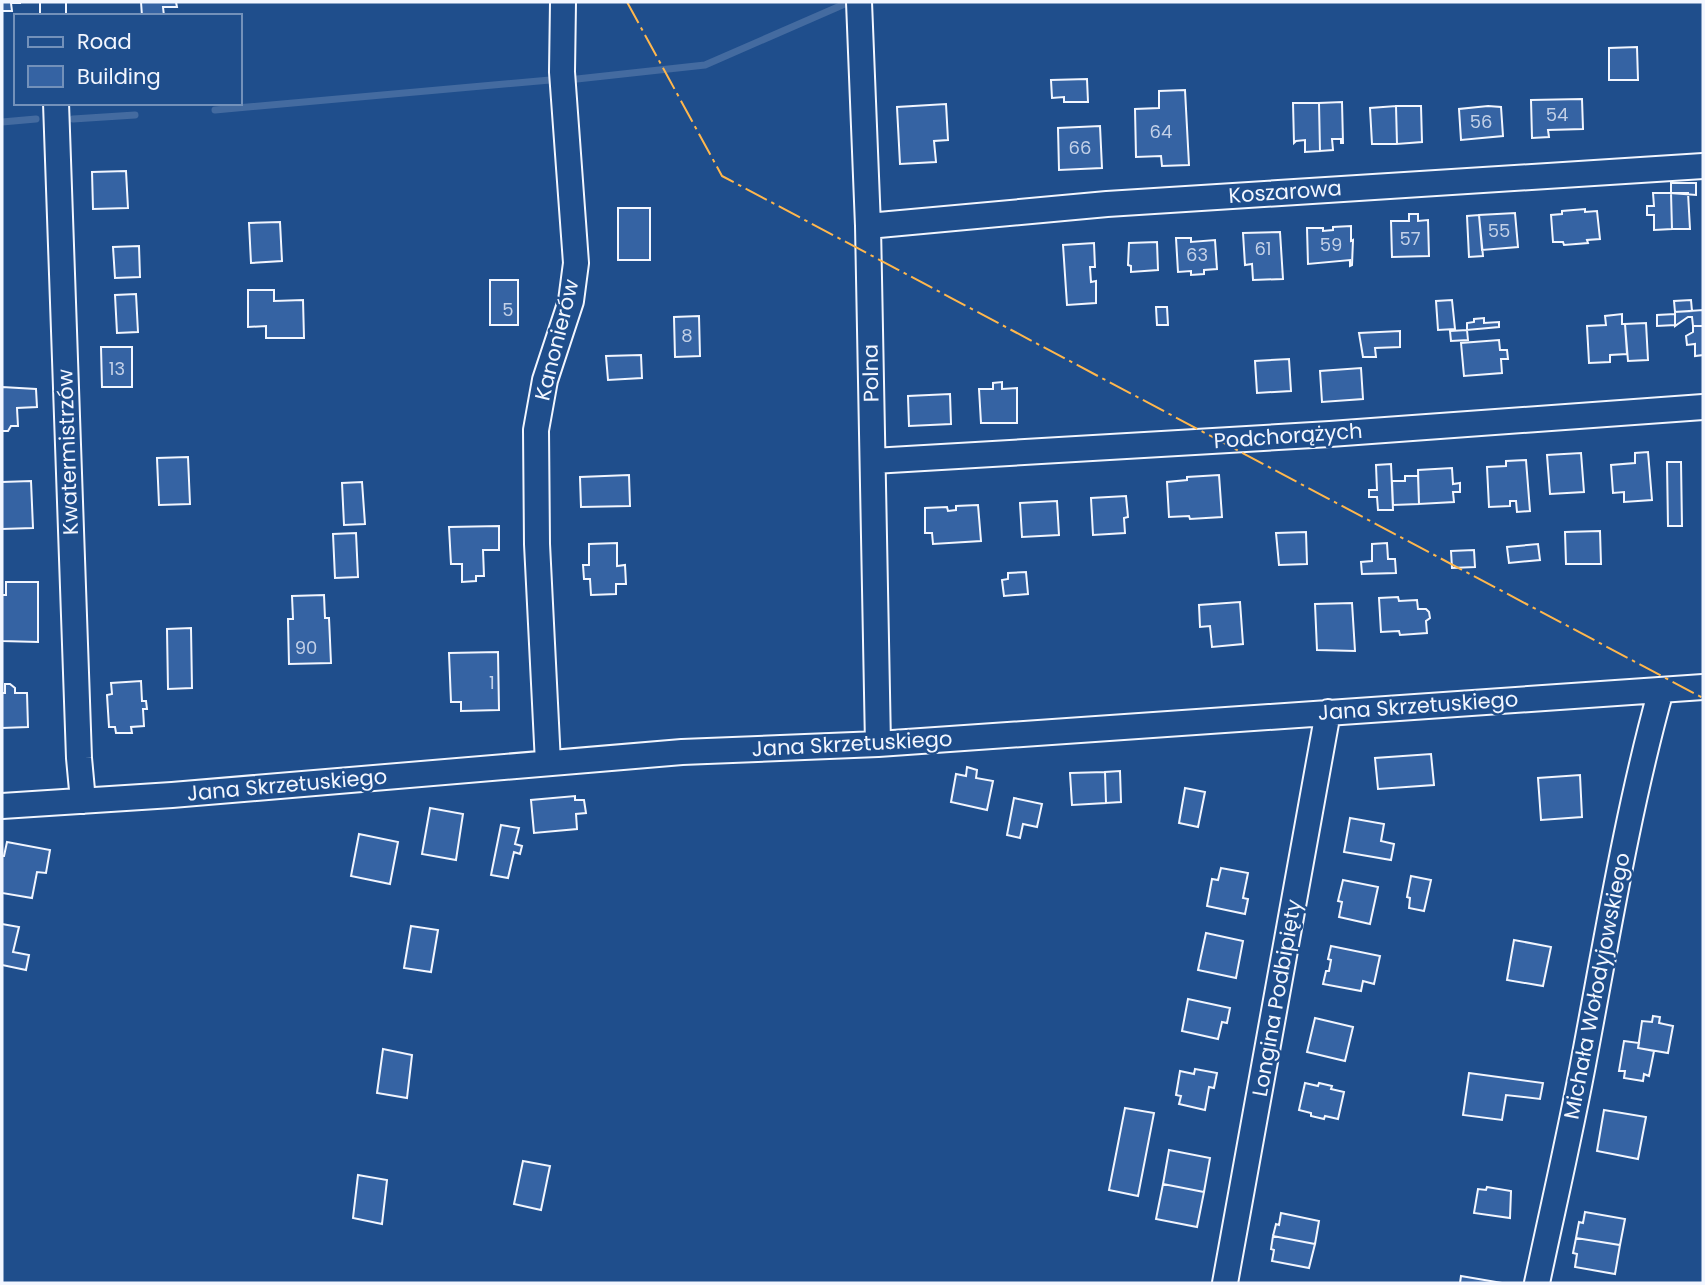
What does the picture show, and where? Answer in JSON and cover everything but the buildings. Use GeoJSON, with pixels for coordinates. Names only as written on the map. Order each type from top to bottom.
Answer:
{"type":"FeatureCollection","features":[{"type":"Feature","properties":{"kind":"street","name":"Kanonierów"},"geometry":{"type":"LineString","coordinates":[[548,763],[537,544],[536,430],[545,380],[571,301],[576,262],[562,72],[563,2]]}},
{"type":"Feature","properties":{"kind":"street","name":"Polna"},"geometry":{"type":"LineString","coordinates":[[859,2],[868,226],[878,744]]}},
{"type":"Feature","properties":{"kind":"street","name":"Kwatermistrzów"},"geometry":{"type":"LineString","coordinates":[[56,105],[79,758],[83,801]]}},
{"type":"Feature","properties":{"kind":"street","name":"Koszarowa"},"geometry":{"type":"LineString","coordinates":[[868,226],[1107,204],[1703,166]]}},
{"type":"Feature","properties":{"kind":"street","name":"Podchorążych"},"geometry":{"type":"LineString","coordinates":[[873,461],[1344,433],[1703,407]]}},
{"type":"Feature","properties":{"kind":"street","name":"Jana Skrzetuskiego"},"geometry":{"type":"LineString","coordinates":[[2,806],[682,752],[878,744],[1703,687]]}},
{"type":"Feature","properties":{"kind":"street","name":"Michała Wołodyjowskiego"},"geometry":{"type":"LineString","coordinates":[[1537,1283],[1584,1059],[1626,838],[1661,690]]}},
{"type":"Feature","properties":{"kind":"street","name":"Longina Podbipięty"},"geometry":{"type":"LineString","coordinates":[[1225,1283],[1328,712]]}},
{"type":"Feature","properties":{"kind":"waterway"},"geometry":{"type":"LineString","coordinates":[[577,79],[705,65],[847,3]]}},
{"type":"Feature","properties":{"kind":"waterway"},"geometry":{"type":"LineString","coordinates":[[215,110],[550,80]]}},
{"type":"Feature","properties":{"kind":"waterway"},"geometry":{"type":"LineString","coordinates":[[73,119],[135,115]]}},
{"type":"Feature","properties":{"kind":"waterway"},"geometry":{"type":"LineString","coordinates":[[2,122],[36,119]]}},
{"type":"Feature","properties":{"kind":"power"},"geometry":{"type":"LineString","coordinates":[[627,2],[722,176],[1703,698]]}}]}
